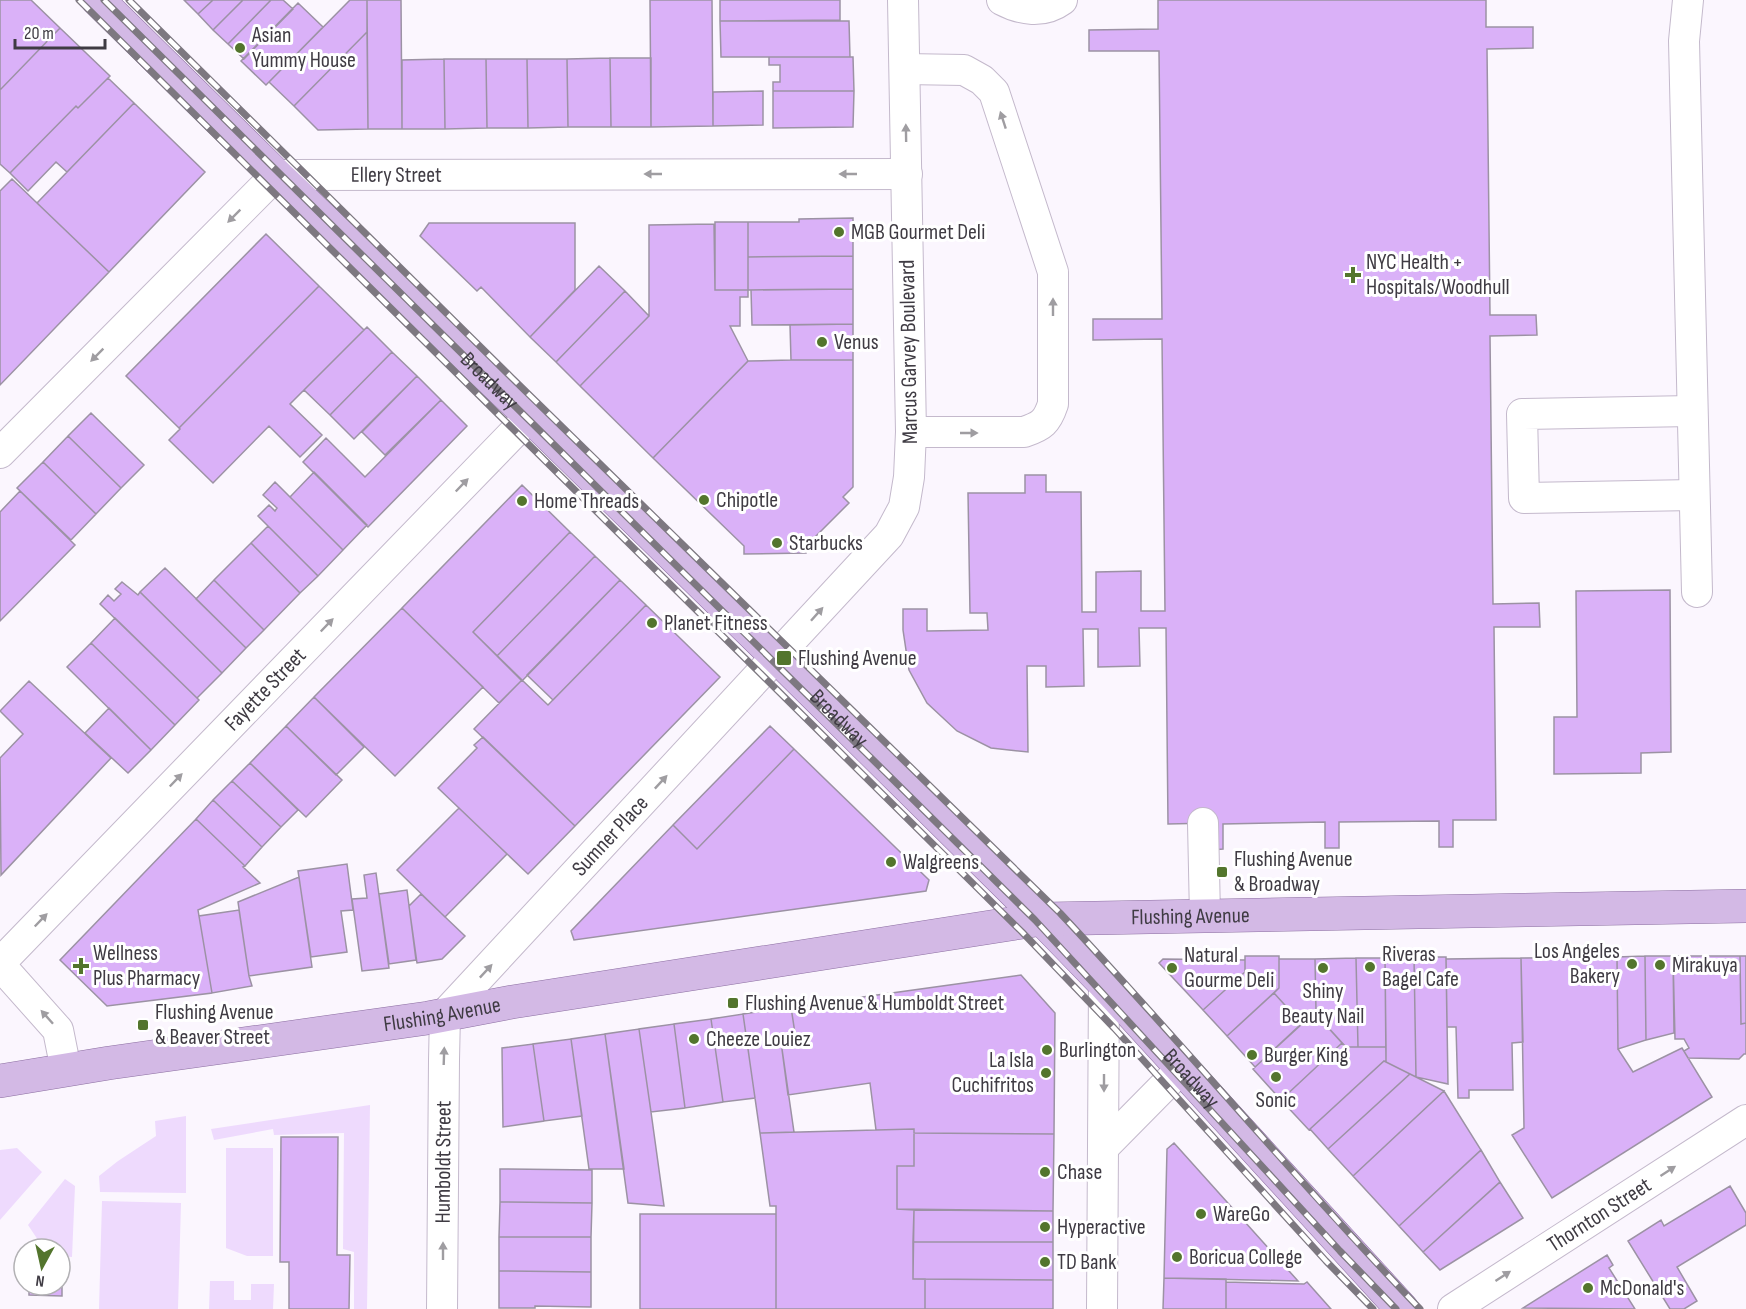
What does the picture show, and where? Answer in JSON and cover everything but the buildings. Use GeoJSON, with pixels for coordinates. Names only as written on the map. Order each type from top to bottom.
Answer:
{"type":"FeatureCollection","features":[{"type":"Feature","properties":{"kind":"main road","name":"Broadway"},"geometry":{"type":"LineString","coordinates":[[98,0],[276,175],[530,416],[1042,919],[1104,983],[1402,1309]]}},
{"type":"Feature","properties":{"kind":"main road","name":"Flushing Avenue"},"geometry":{"type":"LineString","coordinates":[[0,1081],[428,1018],[512,1002],[1042,919],[1746,906]]}},
{"type":"Feature","properties":{"kind":"street","name":"Marcus Garvey Boulevard"},"geometry":{"type":"LineString","coordinates":[[777,657],[889,535],[904,507],[909,477],[911,432],[903,0]]}},
{"type":"Feature","properties":{"kind":"street"},"geometry":{"type":"LineString","coordinates":[[1002,0],[1012,5],[1037,10],[1057,4],[1062,0]]}},
{"type":"Feature","properties":{"kind":"street"},"geometry":{"type":"LineString","coordinates":[[1688,0],[1684,41],[1697,592]]}},
{"type":"Feature","properties":{"kind":"street"},"geometry":{"type":"LineString","coordinates":[[905,69],[964,70],[982,80],[994,92],[1053,272],[1053,404],[1048,417],[1039,427],[1024,432],[911,432]]}},
{"type":"Feature","properties":{"kind":"street","name":"Ellery Street"},"geometry":{"type":"LineString","coordinates":[[276,175],[907,174]]}},
{"type":"Feature","properties":{"kind":"street"},"geometry":{"type":"LineString","coordinates":[[0,453],[276,175]]}},
{"type":"Feature","properties":{"kind":"street"},"geometry":{"type":"LineString","coordinates":[[1692,411],[1522,414],[1524,498],[1694,495]]}},
{"type":"Feature","properties":{"kind":"street","name":"Fayette Street"},"geometry":{"type":"LineString","coordinates":[[0,964],[530,416]]}},
{"type":"Feature","properties":{"kind":"street","name":"Sumner Place"},"geometry":{"type":"LineString","coordinates":[[446,1014],[777,657]]}},
{"type":"Feature","properties":{"kind":"street"},"geometry":{"type":"LineString","coordinates":[[1203,823],[1205,916]]}},
{"type":"Feature","properties":{"kind":"street"},"geometry":{"type":"LineString","coordinates":[[0,964],[58,1030],[66,1070]]}},
{"type":"Feature","properties":{"kind":"street"},"geometry":{"type":"LineString","coordinates":[[1102,1309],[1104,983]]}},
{"type":"Feature","properties":{"kind":"street","name":"Humboldt Street"},"geometry":{"type":"LineString","coordinates":[[442,1309],[446,1014]]}},
{"type":"Feature","properties":{"kind":"street"},"geometry":{"type":"LineString","coordinates":[[1103,1148],[1182,1068]]}},
{"type":"Feature","properties":{"kind":"street","name":"Thornton Street"},"geometry":{"type":"LineString","coordinates":[[1453,1309],[1746,1120]]}},
{"type":"Feature","properties":{"kind":"shaded area"},"geometry":{"type":"Polygon","coordinates":[[[370,1105],[367,1309],[354,1309],[354,1252],[343,1249],[344,1133],[274,1135],[273,1129],[214,1140],[211,1129],[370,1105]]]}},
{"type":"Feature","properties":{"kind":"shaded area"},"geometry":{"type":"Polygon","coordinates":[[[186,1116],[186,1193],[100,1192],[99,1176],[156,1136],[155,1121],[186,1116]]]}},
{"type":"Feature","properties":{"kind":"shaded area"},"geometry":{"type":"Polygon","coordinates":[[[17,1148],[42,1172],[0,1220],[0,1150],[17,1148]]]}},
{"type":"Feature","properties":{"kind":"shaded area"},"geometry":{"type":"Polygon","coordinates":[[[226,1148],[273,1148],[273,1256],[247,1256],[226,1248],[226,1148]]]}},
{"type":"Feature","properties":{"kind":"shaded area"},"geometry":{"type":"Polygon","coordinates":[[[65,1179],[75,1186],[72,1257],[72,1237],[36,1237],[28,1225],[65,1179]]]}},
{"type":"Feature","properties":{"kind":"shaded area"},"geometry":{"type":"Polygon","coordinates":[[[102,1201],[181,1203],[178,1309],[99,1309],[102,1201]]]}},
{"type":"Feature","properties":{"kind":"shaded area"},"geometry":{"type":"Polygon","coordinates":[[[210,1281],[234,1281],[234,1300],[251,1300],[251,1284],[274,1284],[273,1309],[209,1309],[210,1281]]]}},
{"type":"Feature","properties":{"kind":"railway"},"geometry":{"type":"LineString","coordinates":[[79,0],[1022,932],[1114,1028],[1326,1261],[1373,1309]]}},
{"type":"Feature","properties":{"kind":"railway"},"geometry":{"type":"LineString","coordinates":[[104,0],[1035,920],[1396,1309]]}},
{"type":"Feature","properties":{"kind":"railway"},"geometry":{"type":"LineString","coordinates":[[129,0],[1060,913],[1420,1309]]}},
{"type":"Feature","properties":{"kind":"place","name":"Asian Yummy House"},"geometry":{"type":"Point","coordinates":[240,48]}},
{"type":"Feature","properties":{"kind":"place","name":"MGB Gourmet Deli"},"geometry":{"type":"Point","coordinates":[839,232]}},
{"type":"Feature","properties":{"kind":"place","name":"NYC Health + Hospitals/Woodhull"},"geometry":{"type":"Point","coordinates":[1353,275]}},
{"type":"Feature","properties":{"kind":"place","name":"Venus"},"geometry":{"type":"Point","coordinates":[822,342]}},
{"type":"Feature","properties":{"kind":"place","name":"Chipotle"},"geometry":{"type":"Point","coordinates":[704,500]}},
{"type":"Feature","properties":{"kind":"place","name":"Home Threads"},"geometry":{"type":"Point","coordinates":[522,501]}},
{"type":"Feature","properties":{"kind":"place","name":"Starbucks"},"geometry":{"type":"Point","coordinates":[777,543]}},
{"type":"Feature","properties":{"kind":"place","name":"Planet Fitness"},"geometry":{"type":"Point","coordinates":[652,623]}},
{"type":"Feature","properties":{"kind":"place","name":"Flushing Avenue"},"geometry":{"type":"Point","coordinates":[784,658]}},
{"type":"Feature","properties":{"kind":"place","name":"Walgreens"},"geometry":{"type":"Point","coordinates":[891,862]}},
{"type":"Feature","properties":{"kind":"place","name":"Flushing Avenue & Broadway"},"geometry":{"type":"Point","coordinates":[1222,872]}},
{"type":"Feature","properties":{"kind":"place","name":"Los Angeles Bakery"},"geometry":{"type":"Point","coordinates":[1632,964]}},
{"type":"Feature","properties":{"kind":"place","name":"Mirakuya"},"geometry":{"type":"Point","coordinates":[1660,965]}},
{"type":"Feature","properties":{"kind":"place","name":"Wellness Plus Pharmacy"},"geometry":{"type":"Point","coordinates":[81,966]}},
{"type":"Feature","properties":{"kind":"place","name":"Riveras Bagel Cafe"},"geometry":{"type":"Point","coordinates":[1370,967]}},
{"type":"Feature","properties":{"kind":"place","name":"Natural Gourme Deli"},"geometry":{"type":"Point","coordinates":[1172,968]}},
{"type":"Feature","properties":{"kind":"place","name":"Shiny Beauty Nail"},"geometry":{"type":"Point","coordinates":[1323,968]}},
{"type":"Feature","properties":{"kind":"place","name":"Flushing Avenue & Humboldt Street"},"geometry":{"type":"Point","coordinates":[733,1003]}},
{"type":"Feature","properties":{"kind":"place","name":"Flushing Avenue & Beaver Street"},"geometry":{"type":"Point","coordinates":[143,1025]}},
{"type":"Feature","properties":{"kind":"place","name":"Cheeze Louiez"},"geometry":{"type":"Point","coordinates":[694,1039]}},
{"type":"Feature","properties":{"kind":"place","name":"Burlington"},"geometry":{"type":"Point","coordinates":[1047,1050]}},
{"type":"Feature","properties":{"kind":"place","name":"Burger King"},"geometry":{"type":"Point","coordinates":[1252,1055]}},
{"type":"Feature","properties":{"kind":"place","name":"La Isla Cuchifritos"},"geometry":{"type":"Point","coordinates":[1046,1073]}},
{"type":"Feature","properties":{"kind":"place","name":"Sonic"},"geometry":{"type":"Point","coordinates":[1276,1077]}},
{"type":"Feature","properties":{"kind":"place","name":"Chase"},"geometry":{"type":"Point","coordinates":[1045,1172]}},
{"type":"Feature","properties":{"kind":"place","name":"WareGo"},"geometry":{"type":"Point","coordinates":[1201,1214]}},
{"type":"Feature","properties":{"kind":"place","name":"Hyperactive"},"geometry":{"type":"Point","coordinates":[1045,1227]}},
{"type":"Feature","properties":{"kind":"place","name":"Boricua College"},"geometry":{"type":"Point","coordinates":[1177,1257]}},
{"type":"Feature","properties":{"kind":"place","name":"TD Bank"},"geometry":{"type":"Point","coordinates":[1045,1262]}},
{"type":"Feature","properties":{"kind":"place","name":"McDonald's"},"geometry":{"type":"Point","coordinates":[1588,1288]}}]}
